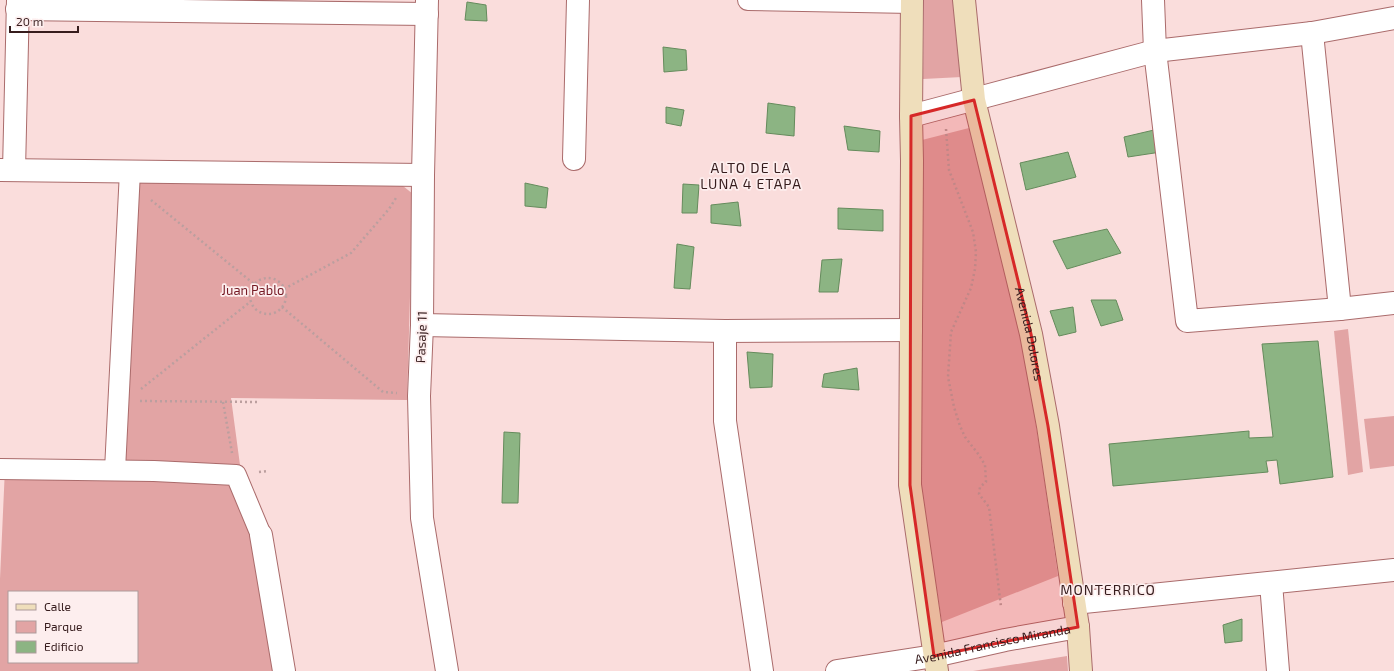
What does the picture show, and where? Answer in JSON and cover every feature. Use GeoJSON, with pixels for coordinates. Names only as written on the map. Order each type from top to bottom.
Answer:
{"type":"FeatureCollection","features":[{"type":"Feature","properties":{"kind":"main road","name":"Avenida Dolores"},"geometry":{"type":"LineString","coordinates":[[964,0],[974,100],[1030,334],[1048,426],[1078,627],[1081,671]]}},
{"type":"Feature","properties":{"kind":"main road"},"geometry":{"type":"LineString","coordinates":[[912,2],[910,485],[935,663]]}},
{"type":"Feature","properties":{"kind":"street"},"geometry":{"type":"LineString","coordinates":[[574,159],[578,0]]}},
{"type":"Feature","properties":{"kind":"street"},"geometry":{"type":"LineString","coordinates":[[748,0],[912,2]]}},
{"type":"Feature","properties":{"kind":"street"},"geometry":{"type":"LineString","coordinates":[[1153,0],[1154,51],[1187,321],[1340,309],[1394,303]]}},
{"type":"Feature","properties":{"kind":"street"},"geometry":{"type":"LineString","coordinates":[[416,175],[130,177],[7,170],[18,4],[427,7]]}},
{"type":"Feature","properties":{"kind":"street","name":"Pasaje 11"},"geometry":{"type":"LineString","coordinates":[[427,7],[416,175],[422,325],[419,396],[422,518],[447,671]]}},
{"type":"Feature","properties":{"kind":"street"},"geometry":{"type":"LineString","coordinates":[[911,116],[1154,51],[1312,33],[1394,18]]}},
{"type":"Feature","properties":{"kind":"street"},"geometry":{"type":"LineString","coordinates":[[1312,33],[1340,309]]}},
{"type":"Feature","properties":{"kind":"street"},"geometry":{"type":"LineString","coordinates":[[115,470],[123,401],[130,177]]}},
{"type":"Feature","properties":{"kind":"street"},"geometry":{"type":"LineString","coordinates":[[422,325],[726,331],[911,330]]}},
{"type":"Feature","properties":{"kind":"street"},"geometry":{"type":"LineString","coordinates":[[726,331],[725,421],[762,671]]}},
{"type":"Feature","properties":{"kind":"street"},"geometry":{"type":"LineString","coordinates":[[0,469],[115,470],[236,475],[262,535],[284,671]]}},
{"type":"Feature","properties":{"kind":"street"},"geometry":{"type":"LineString","coordinates":[[1074,603],[1394,572]]}},
{"type":"Feature","properties":{"kind":"street"},"geometry":{"type":"LineString","coordinates":[[1271,583],[1278,671]]}},
{"type":"Feature","properties":{"kind":"street","name":"Avenida Francisco Miranda"},"geometry":{"type":"LineString","coordinates":[[837,671],[935,663],[1006,640],[1078,627]]}},
{"type":"Feature","properties":{"kind":"path"},"geometry":{"type":"LineString","coordinates":[[946,126],[949,170],[973,232],[976,252],[975,269],[971,288],[951,332],[948,377],[954,407],[960,426],[965,437],[979,455],[985,466],[986,482],[980,487],[979,494],[989,507],[1001,607]]}},
{"type":"Feature","properties":{"kind":"path"},"geometry":{"type":"LineString","coordinates":[[284,289],[352,253],[416,175]]}},
{"type":"Feature","properties":{"kind":"path"},"geometry":{"type":"LineString","coordinates":[[130,177],[254,284]]}},
{"type":"Feature","properties":{"kind":"path"},"geometry":{"type":"LineString","coordinates":[[265,278],[276,280],[284,289],[286,295],[282,307],[273,313],[268,314],[257,311],[250,302],[250,293],[254,284],[259,280],[265,278]]}},
{"type":"Feature","properties":{"kind":"path"},"geometry":{"type":"LineString","coordinates":[[123,401],[250,302]]}},
{"type":"Feature","properties":{"kind":"path"},"geometry":{"type":"LineString","coordinates":[[282,307],[383,392],[419,396]]}},
{"type":"Feature","properties":{"kind":"path"},"geometry":{"type":"LineString","coordinates":[[123,401],[258,402]]}},
{"type":"Feature","properties":{"kind":"path"},"geometry":{"type":"LineString","coordinates":[[223,402],[236,475]]}},
{"type":"Feature","properties":{"kind":"highlighted area"},"geometry":{"type":"Polygon","coordinates":[[[974,100],[1031,334],[1048,426],[1078,627],[934,656],[910,485],[911,116],[974,100]]]}},
{"type":"Feature","properties":{"kind":"green space"},"geometry":{"type":"Polygon","coordinates":[[[924,0],[954,0],[962,77],[923,79],[924,0]]]}},
{"type":"Feature","properties":{"kind":"green space"},"geometry":{"type":"Polygon","coordinates":[[[969,128],[1025,354],[1058,576],[942,622],[921,492],[922,140],[969,128]]]}},
{"type":"Feature","properties":{"kind":"green space","name":"Juan Pablo"},"geometry":{"type":"Polygon","coordinates":[[[135,180],[403,186],[413,194],[407,400],[231,398],[240,465],[279,671],[0,671],[0,579],[5,468],[119,472],[135,180]]]}},
{"type":"Feature","properties":{"kind":"green space"},"geometry":{"type":"Polygon","coordinates":[[[1348,329],[1363,472],[1348,475],[1334,331],[1348,329]]]}},
{"type":"Feature","properties":{"kind":"green space"},"geometry":{"type":"Polygon","coordinates":[[[1394,416],[1394,466],[1370,469],[1364,419],[1394,416]]]}},
{"type":"Feature","properties":{"kind":"green space"},"geometry":{"type":"Polygon","coordinates":[[[1067,656],[1068,671],[973,671],[1067,656]]]}},
{"type":"Feature","properties":{"kind":"building"},"geometry":{"type":"Polygon","coordinates":[[[467,2],[486,5],[487,21],[465,20],[467,2]]]}},
{"type":"Feature","properties":{"kind":"building"},"geometry":{"type":"Polygon","coordinates":[[[663,47],[686,50],[687,70],[664,72],[663,47]]]}},
{"type":"Feature","properties":{"kind":"building"},"geometry":{"type":"Polygon","coordinates":[[[768,103],[795,107],[794,136],[766,133],[768,103]]]}},
{"type":"Feature","properties":{"kind":"building"},"geometry":{"type":"Polygon","coordinates":[[[666,107],[684,110],[681,126],[666,123],[666,107]]]}},
{"type":"Feature","properties":{"kind":"building"},"geometry":{"type":"Polygon","coordinates":[[[844,126],[880,131],[879,152],[848,150],[844,126]]]}},
{"type":"Feature","properties":{"kind":"building"},"geometry":{"type":"Polygon","coordinates":[[[1154,130],[1161,152],[1128,157],[1124,137],[1154,130]]]}},
{"type":"Feature","properties":{"kind":"building"},"geometry":{"type":"Polygon","coordinates":[[[1068,152],[1076,177],[1026,190],[1020,163],[1068,152]]]}},
{"type":"Feature","properties":{"kind":"building"},"geometry":{"type":"Polygon","coordinates":[[[525,183],[548,188],[546,208],[525,206],[525,183]]]}},
{"type":"Feature","properties":{"kind":"building"},"geometry":{"type":"Polygon","coordinates":[[[683,184],[699,185],[697,213],[682,213],[683,184]]]}},
{"type":"Feature","properties":{"kind":"building"},"geometry":{"type":"Polygon","coordinates":[[[738,202],[741,226],[711,223],[711,205],[738,202]]]}},
{"type":"Feature","properties":{"kind":"building"},"geometry":{"type":"Polygon","coordinates":[[[838,208],[883,210],[883,231],[838,229],[838,208]]]}},
{"type":"Feature","properties":{"kind":"building"},"geometry":{"type":"Polygon","coordinates":[[[1107,229],[1121,253],[1067,269],[1053,241],[1107,229]]]}},
{"type":"Feature","properties":{"kind":"building"},"geometry":{"type":"Polygon","coordinates":[[[677,244],[694,247],[690,289],[674,288],[677,244]]]}},
{"type":"Feature","properties":{"kind":"building"},"geometry":{"type":"Polygon","coordinates":[[[842,259],[838,292],[819,292],[822,260],[842,259]]]}},
{"type":"Feature","properties":{"kind":"building"},"geometry":{"type":"Polygon","coordinates":[[[1091,300],[1116,300],[1123,320],[1101,326],[1091,300]]]}},
{"type":"Feature","properties":{"kind":"building"},"geometry":{"type":"Polygon","coordinates":[[[1073,307],[1076,332],[1059,336],[1050,311],[1073,307]]]}},
{"type":"Feature","properties":{"kind":"building"},"geometry":{"type":"Polygon","coordinates":[[[1318,341],[1333,477],[1280,484],[1277,460],[1266,461],[1268,472],[1113,486],[1109,444],[1249,431],[1249,438],[1273,437],[1262,344],[1318,341]]]}},
{"type":"Feature","properties":{"kind":"building"},"geometry":{"type":"Polygon","coordinates":[[[747,352],[773,354],[772,387],[750,388],[747,352]]]}},
{"type":"Feature","properties":{"kind":"building"},"geometry":{"type":"Polygon","coordinates":[[[857,368],[859,390],[822,387],[824,374],[857,368]]]}},
{"type":"Feature","properties":{"kind":"building"},"geometry":{"type":"Polygon","coordinates":[[[504,432],[520,433],[518,503],[502,503],[504,432]]]}},
{"type":"Feature","properties":{"kind":"building"},"geometry":{"type":"Polygon","coordinates":[[[1242,619],[1242,641],[1225,643],[1223,625],[1242,619]]]}},
{"type":"Feature","properties":{"kind":"district","name":"ALTO DE LA LUNA 4 ETAPA"},"geometry":{"type":"Point","coordinates":[751,176]}},
{"type":"Feature","properties":{"kind":"district","name":"MONTERRICO"},"geometry":{"type":"Point","coordinates":[1108,590]}}]}
